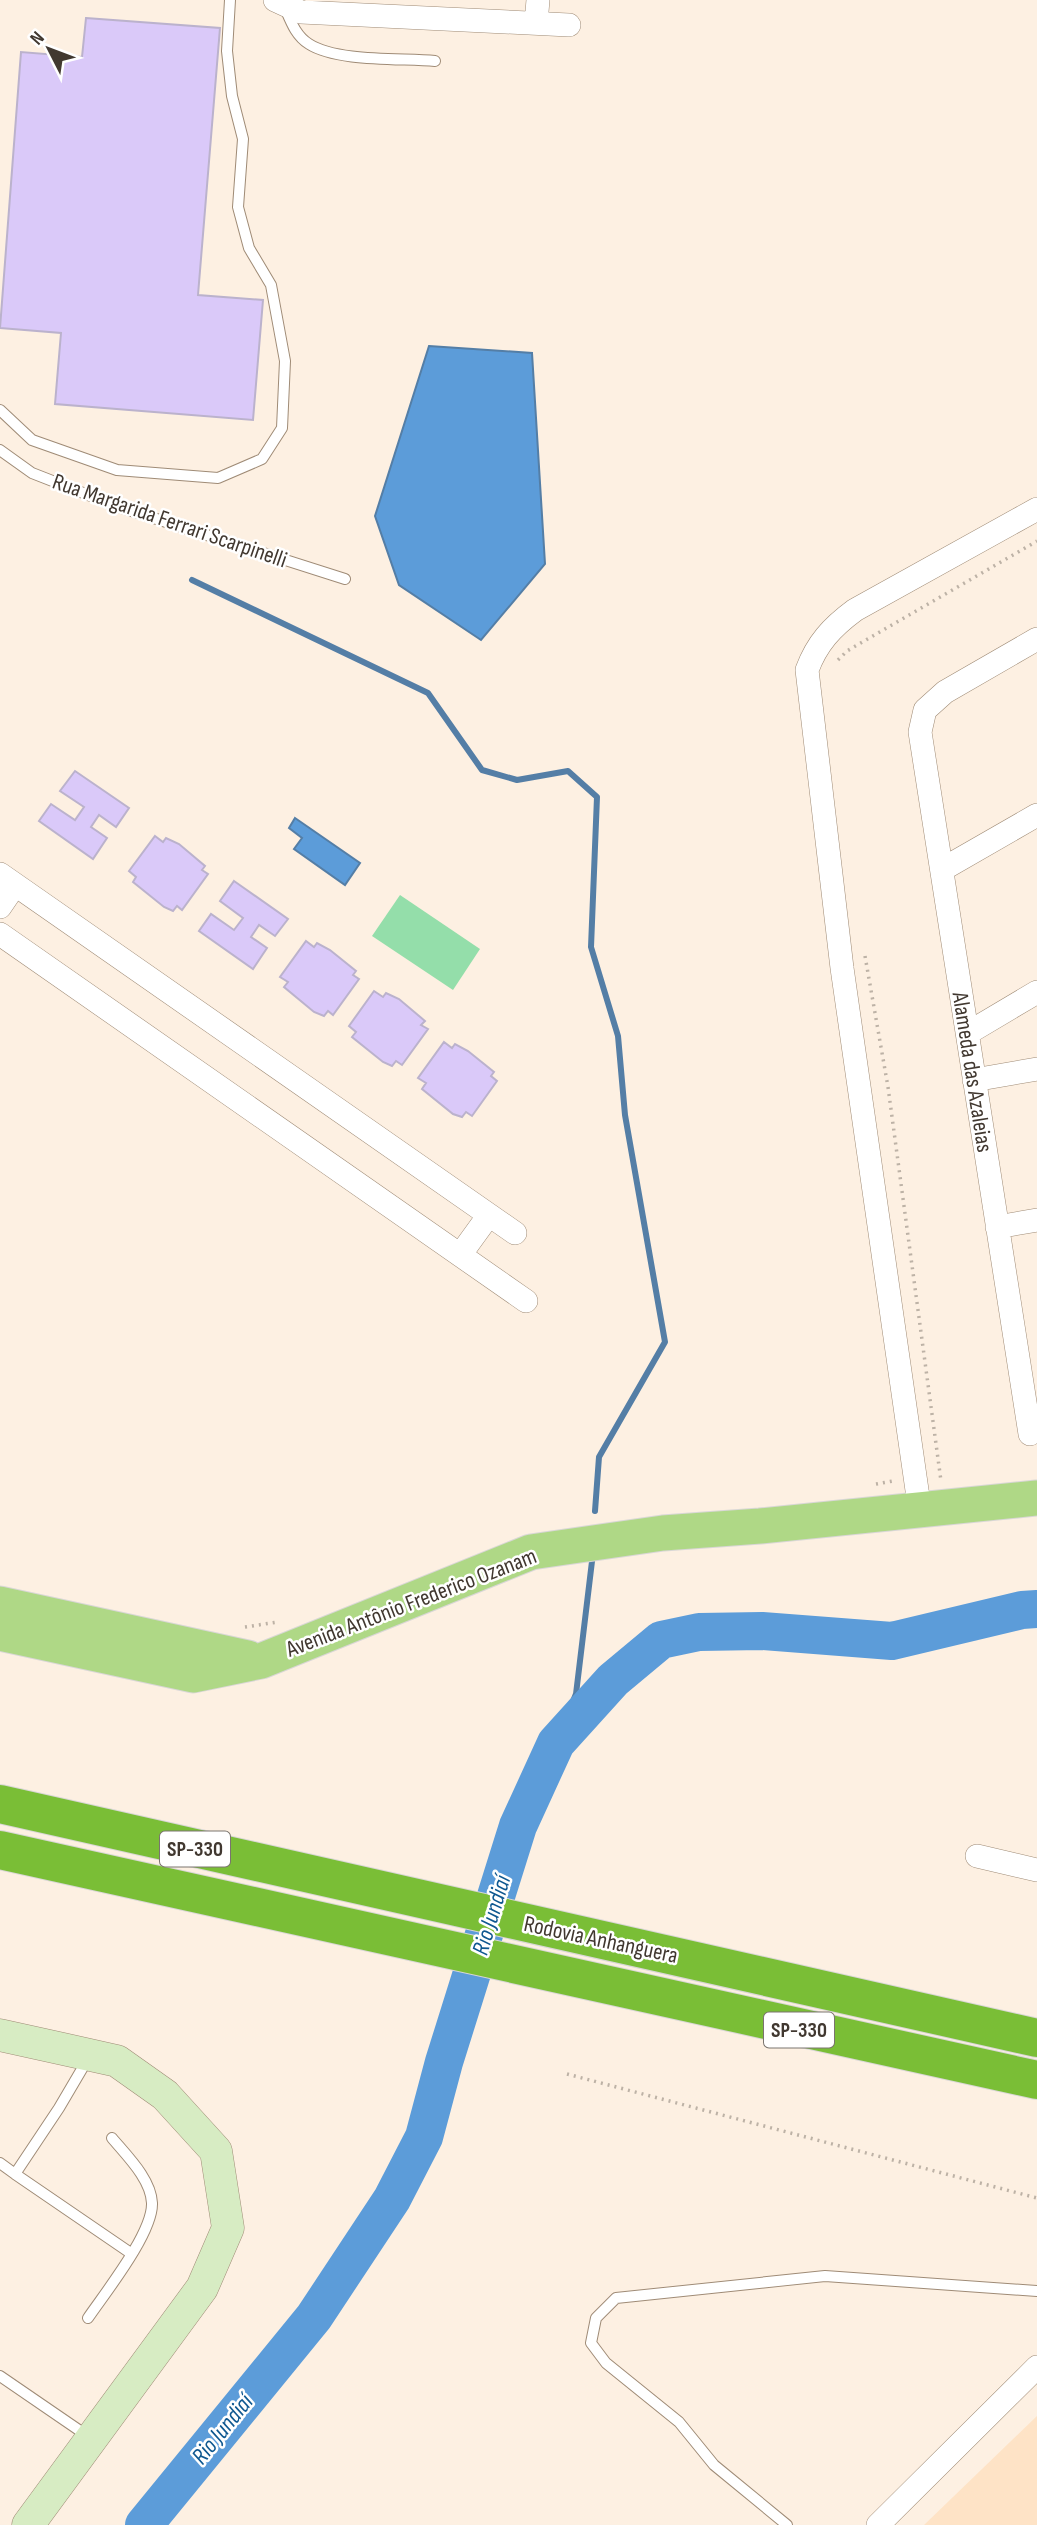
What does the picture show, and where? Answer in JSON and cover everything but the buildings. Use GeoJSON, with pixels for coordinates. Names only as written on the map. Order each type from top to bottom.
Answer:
{"type":"FeatureCollection","features":[{"type":"Feature","properties":{"kind":"highway","name":"Rodovia Anhanguera"},"geometry":{"type":"LineString","coordinates":[[0,1804],[389,1894],[578,1933],[1037,2038]]}},
{"type":"Feature","properties":{"kind":"highway","name":"Rodovia Anhanguera"},"geometry":{"type":"LineString","coordinates":[[0,1850],[1037,2080]]}},
{"type":"Feature","properties":{"kind":"main road","name":"Avenida Antônio Frederico Ozanam"},"geometry":{"type":"LineString","coordinates":[[54,1630],[261,1661],[531,1552],[611,1539],[1037,1498]]}},
{"type":"Feature","properties":{"kind":"main road"},"geometry":{"type":"LineString","coordinates":[[0,1604],[54,1630]]}},
{"type":"Feature","properties":{"kind":"main road"},"geometry":{"type":"LineString","coordinates":[[0,1633],[54,1630]]}},
{"type":"Feature","properties":{"kind":"street"},"geometry":{"type":"LineString","coordinates":[[536,23],[538,0]]}},
{"type":"Feature","properties":{"kind":"street"},"geometry":{"type":"LineString","coordinates":[[279,2],[301,12],[569,25]]}},
{"type":"Feature","properties":{"kind":"street"},"geometry":{"type":"LineString","coordinates":[[933,1510],[842,968],[807,670],[816,648],[834,625],[855,610],[1037,509]]}},
{"type":"Feature","properties":{"kind":"street","name":"Alameda das Azaleias"},"geometry":{"type":"LineString","coordinates":[[1030,1434],[1030,1373],[997,1227],[920,732],[925,710],[945,692],[1037,639]]}},
{"type":"Feature","properties":{"kind":"street"},"geometry":{"type":"LineString","coordinates":[[943,869],[1037,815]]}},
{"type":"Feature","properties":{"kind":"street"},"geometry":{"type":"LineString","coordinates":[[0,907],[8,880],[515,1233]]}},
{"type":"Feature","properties":{"kind":"street"},"geometry":{"type":"LineString","coordinates":[[0,934],[526,1301]]}},
{"type":"Feature","properties":{"kind":"street"},"geometry":{"type":"LineString","coordinates":[[968,1033],[1037,992]]}},
{"type":"Feature","properties":{"kind":"street"},"geometry":{"type":"LineString","coordinates":[[974,1080],[1037,1069]]}},
{"type":"Feature","properties":{"kind":"street"},"geometry":{"type":"LineString","coordinates":[[460,1255],[489,1215]]}},
{"type":"Feature","properties":{"kind":"street"},"geometry":{"type":"LineString","coordinates":[[997,1227],[1037,1220]]}},
{"type":"Feature","properties":{"kind":"street"},"geometry":{"type":"LineString","coordinates":[[977,1856],[1037,1870]]}},
{"type":"Feature","properties":{"kind":"street"},"geometry":{"type":"LineString","coordinates":[[0,2035],[117,2062],[165,2095],[216,2151],[228,2228],[202,2288],[28,2525]]}},
{"type":"Feature","properties":{"kind":"street"},"geometry":{"type":"LineString","coordinates":[[878,2525],[1037,2367]]}},
{"type":"Feature","properties":{"kind":"lane"},"geometry":{"type":"LineString","coordinates":[[0,410],[32,440],[117,470],[218,478],[262,460],[282,428],[285,361],[271,285],[249,248],[238,207],[243,139],[232,96],[227,51],[230,0]]}},
{"type":"Feature","properties":{"kind":"lane"},"geometry":{"type":"LineString","coordinates":[[279,2],[296,32],[309,44],[327,53],[435,61]]}},
{"type":"Feature","properties":{"kind":"lane","name":"Rua Margarida Ferrari Scarpinelli"},"geometry":{"type":"LineString","coordinates":[[0,450],[32,473],[119,507],[345,579]]}},
{"type":"Feature","properties":{"kind":"lane"},"geometry":{"type":"LineString","coordinates":[[15,2174],[60,2108],[90,2056]]}},
{"type":"Feature","properties":{"kind":"lane"},"geometry":{"type":"LineString","coordinates":[[88,2318],[132,2254],[152,2205],[149,2190],[136,2166],[112,2138]]}},
{"type":"Feature","properties":{"kind":"lane"},"geometry":{"type":"LineString","coordinates":[[0,2163],[132,2254]]}},
{"type":"Feature","properties":{"kind":"lane"},"geometry":{"type":"LineString","coordinates":[[787,2525],[714,2465],[679,2422],[606,2363],[591,2343],[596,2318],[616,2298],[825,2276],[1037,2291]]}},
{"type":"Feature","properties":{"kind":"lane"},"geometry":{"type":"LineString","coordinates":[[0,2376],[91,2439]]}},
{"type":"Feature","properties":{"kind":"path"},"geometry":{"type":"LineString","coordinates":[[833,666],[847,651],[1037,541]]}},
{"type":"Feature","properties":{"kind":"path"},"geometry":{"type":"LineString","coordinates":[[864,953],[888,1087],[933,1510]]}},
{"type":"Feature","properties":{"kind":"path"},"geometry":{"type":"LineString","coordinates":[[567,2074],[1037,2198]]}},
{"type":"Feature","properties":{"kind":"shaded area"},"geometry":{"type":"Polygon","coordinates":[[[1037,2416],[1037,2525],[924,2525],[1037,2416]]]}},
{"type":"Feature","properties":{"kind":"green space"},"geometry":{"type":"Polygon","coordinates":[[[400,895],[480,949],[453,990],[372,936],[400,895]]]}},
{"type":"Feature","properties":{"kind":"water"},"geometry":{"type":"Polygon","coordinates":[[[429,346],[532,353],[545,564],[481,640],[399,585],[375,516],[429,346]]]}},
{"type":"Feature","properties":{"kind":"water"},"geometry":{"type":"Polygon","coordinates":[[[295,818],[360,863],[345,885],[294,849],[302,838],[289,828],[295,818]]]}},
{"type":"Feature","properties":{"kind":"waterway"},"geometry":{"type":"LineString","coordinates":[[192,580],[428,693],[482,770],[517,780],[568,771],[597,797],[591,947],[618,1036],[625,1115],[665,1342],[599,1457],[595,1511]]}},
{"type":"Feature","properties":{"kind":"waterway"},"geometry":{"type":"LineString","coordinates":[[556,1743],[576,1694],[593,1553]]}},
{"type":"Feature","properties":{"kind":"waterway","name":"Rio Jundiaí"},"geometry":{"type":"LineString","coordinates":[[144,2525],[314,2317],[392,2199],[424,2137],[444,2062],[518,1826],[556,1743],[613,1680],[661,1640],[699,1632],[762,1631],[892,1641],[1022,1610],[1037,1609]]}}]}
